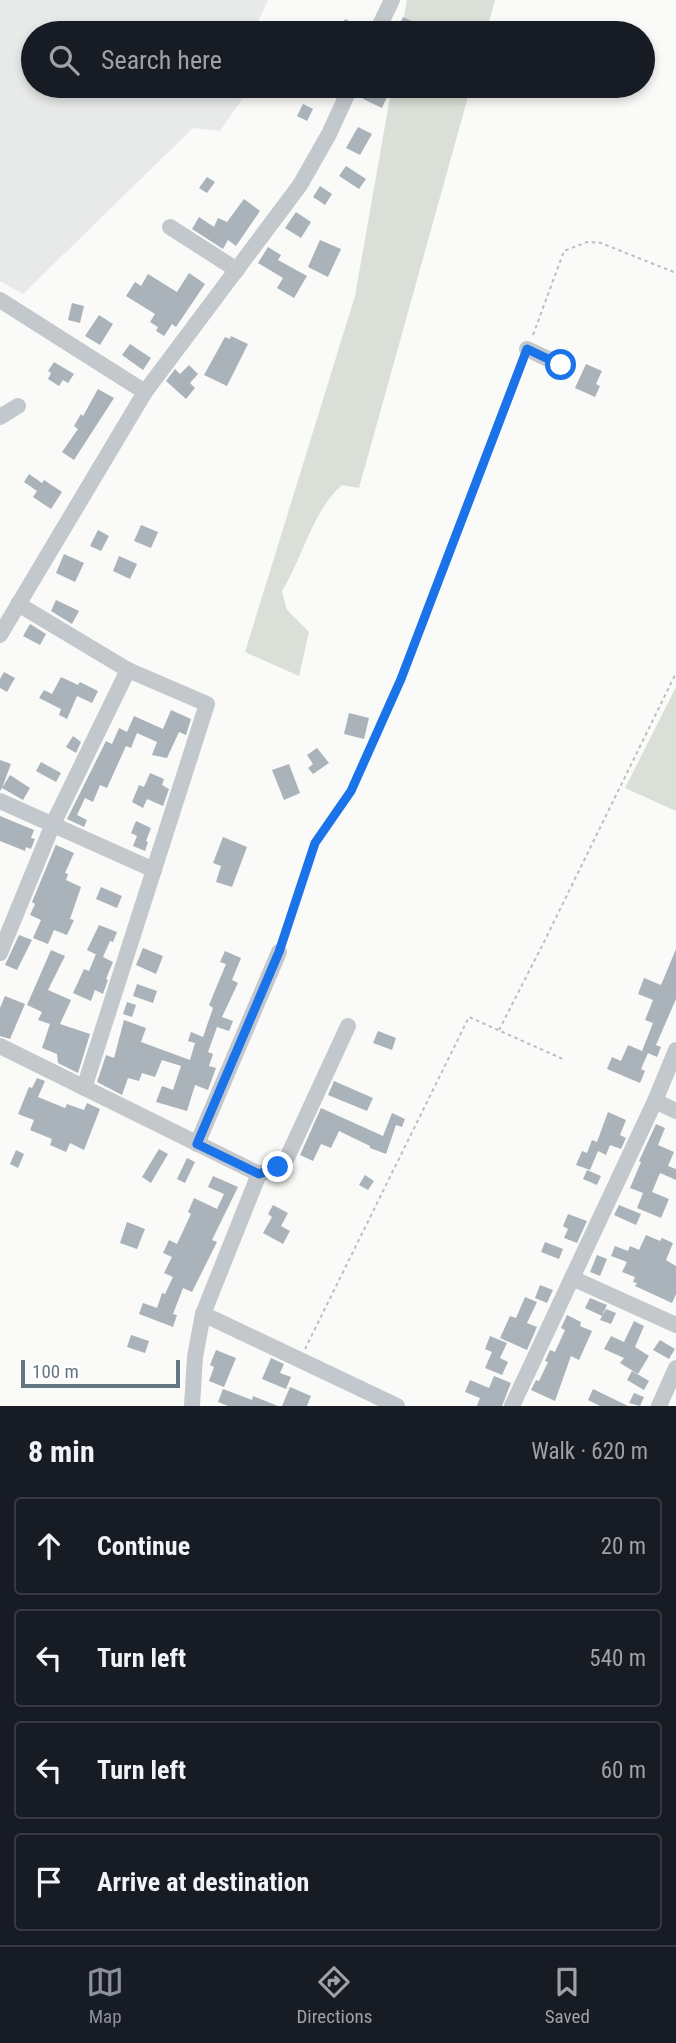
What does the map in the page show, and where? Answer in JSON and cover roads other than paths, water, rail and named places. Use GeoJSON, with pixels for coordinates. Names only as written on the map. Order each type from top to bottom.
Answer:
{"type":"FeatureCollection","features":[{"type":"Feature","properties":{"kind":"street"},"geometry":{"type":"LineString","coordinates":[[382,21],[392,0]]}},
{"type":"Feature","properties":{"kind":"street"},"geometry":{"type":"LineString","coordinates":[[0,635],[145,392],[300,185],[346,98]]}},
{"type":"Feature","properties":{"kind":"street"},"geometry":{"type":"LineString","coordinates":[[170,227],[237,270]]}},
{"type":"Feature","properties":{"kind":"street"},"geometry":{"type":"LineString","coordinates":[[0,300],[145,392]]}},
{"type":"Feature","properties":{"kind":"street"},"geometry":{"type":"LineString","coordinates":[[527,349],[561,365]]}},
{"type":"Feature","properties":{"kind":"street"},"geometry":{"type":"LineString","coordinates":[[0,417],[18,406]]}},
{"type":"Feature","properties":{"kind":"street"},"geometry":{"type":"LineString","coordinates":[[18,604],[128,670],[207,704],[85,1088]]}},
{"type":"Feature","properties":{"kind":"street"},"geometry":{"type":"LineString","coordinates":[[0,953],[53,824],[128,670]]}},
{"type":"Feature","properties":{"kind":"street"},"geometry":{"type":"LineString","coordinates":[[0,801],[154,870]]}},
{"type":"Feature","properties":{"kind":"street"},"geometry":{"type":"LineString","coordinates":[[197,1144],[279,952]]}},
{"type":"Feature","properties":{"kind":"street"},"geometry":{"type":"LineString","coordinates":[[0,1046],[259,1174],[278,1167],[286,1160],[348,1026]]}},
{"type":"Feature","properties":{"kind":"street"},"geometry":{"type":"LineString","coordinates":[[512,1406],[655,1101],[676,1050]]}},
{"type":"Feature","properties":{"kind":"street"},"geometry":{"type":"LineString","coordinates":[[655,1101],[676,1111]]}},
{"type":"Feature","properties":{"kind":"street"},"geometry":{"type":"LineString","coordinates":[[192,1406],[195,1357],[203,1314],[259,1174]]}},
{"type":"Feature","properties":{"kind":"street"},"geometry":{"type":"LineString","coordinates":[[572,1279],[676,1325]]}},
{"type":"Feature","properties":{"kind":"street"},"geometry":{"type":"LineString","coordinates":[[203,1314],[397,1406]]}},
{"type":"Feature","properties":{"kind":"street"},"geometry":{"type":"LineString","coordinates":[[659,1406],[676,1368]]}}]}
